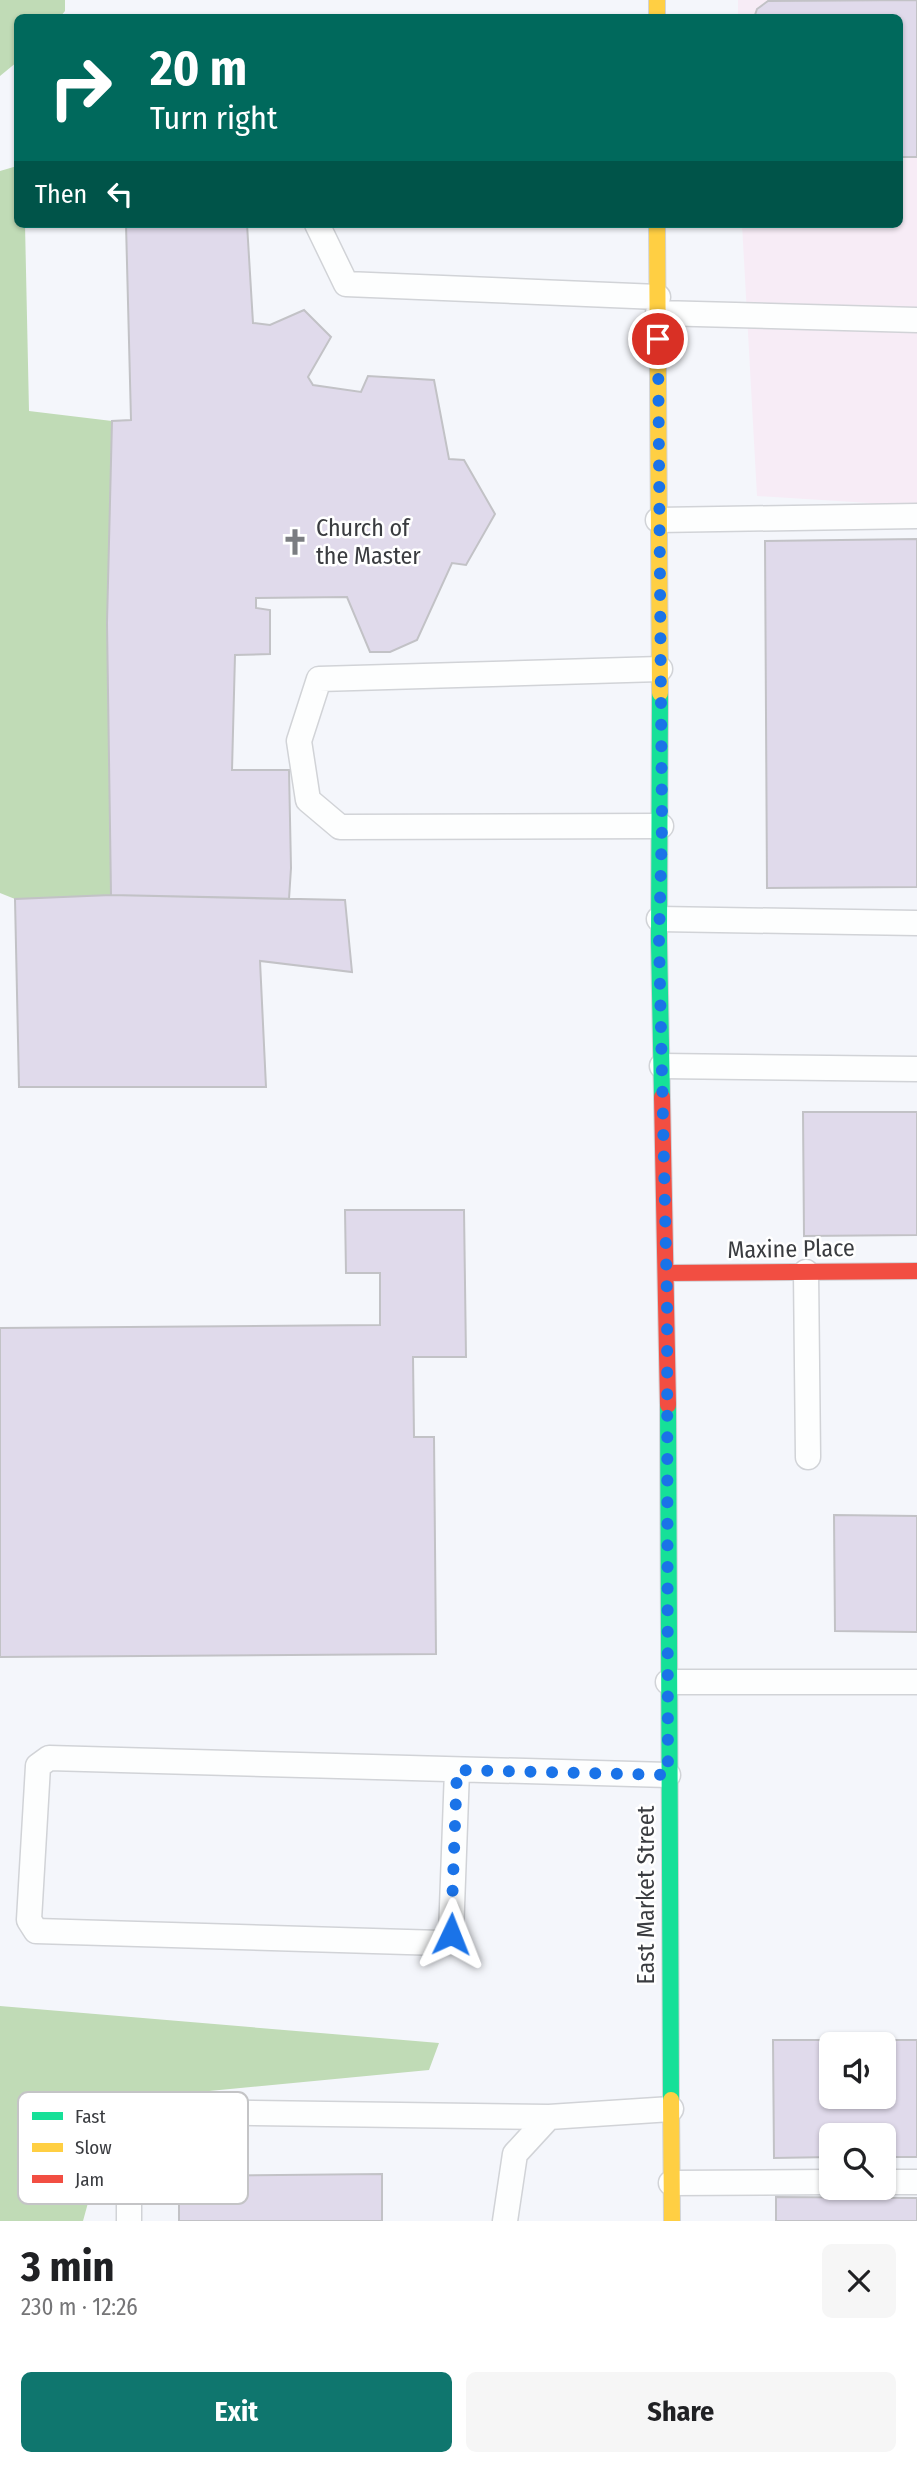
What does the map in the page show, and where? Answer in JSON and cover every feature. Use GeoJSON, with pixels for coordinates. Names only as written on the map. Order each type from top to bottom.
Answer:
{"type":"FeatureCollection","features":[{"type":"Feature","properties":{"kind":"main road","name":"East Market Street"},"geometry":{"type":"LineString","coordinates":[[657,228],[662,825],[659,919],[666,1273],[672,2221]]}},
{"type":"Feature","properties":{"kind":"main road","name":"Maxine Place"},"geometry":{"type":"LineString","coordinates":[[666,1273],[917,1271]]}},
{"type":"Feature","properties":{"kind":"lane"},"geometry":{"type":"LineString","coordinates":[[319,228],[346,284],[917,320]]}},
{"type":"Feature","properties":{"kind":"lane"},"geometry":{"type":"LineString","coordinates":[[658,520],[917,516]]}},
{"type":"Feature","properties":{"kind":"lane"},"geometry":{"type":"LineString","coordinates":[[660,670],[319,679],[299,741],[308,800],[340,827],[662,825]]}},
{"type":"Feature","properties":{"kind":"lane"},"geometry":{"type":"LineString","coordinates":[[659,919],[917,923]]}},
{"type":"Feature","properties":{"kind":"lane"},"geometry":{"type":"LineString","coordinates":[[662,1066],[917,1069]]}},
{"type":"Feature","properties":{"kind":"lane"},"geometry":{"type":"LineString","coordinates":[[806,1272],[808,1457]]}},
{"type":"Feature","properties":{"kind":"lane"},"geometry":{"type":"LineString","coordinates":[[668,1682],[917,1682]]}},
{"type":"Feature","properties":{"kind":"lane"},"geometry":{"type":"LineString","coordinates":[[457,1770],[451,1934],[441,1943],[36,1931],[29,1920],[38,1766],[49,1758],[668,1775]]}},
{"type":"Feature","properties":{"kind":"lane"},"geometry":{"type":"LineString","coordinates":[[248,2113],[549,2117],[671,2109]]}},
{"type":"Feature","properties":{"kind":"lane"},"geometry":{"type":"LineString","coordinates":[[505,2221],[515,2154],[549,2117]]}},
{"type":"Feature","properties":{"kind":"lane"},"geometry":{"type":"LineString","coordinates":[[671,2183],[819,2182]]}},
{"type":"Feature","properties":{"kind":"lane"},"geometry":{"type":"LineString","coordinates":[[896,2182],[917,2182]]}},
{"type":"Feature","properties":{"kind":"shaded area"},"geometry":{"type":"Polygon","coordinates":[[[738,0],[917,0],[917,506],[757,496],[742,228],[903,228],[903,14],[738,14],[738,0]]]}},
{"type":"Feature","properties":{"kind":"green space"},"geometry":{"type":"Polygon","coordinates":[[[0,0],[65,0],[62,14],[14,14],[14,64],[0,76],[0,0]]]}},
{"type":"Feature","properties":{"kind":"green space"},"geometry":{"type":"Polygon","coordinates":[[[14,167],[14,228],[25,228],[29,411],[112,421],[107,623],[111,895],[15,899],[0,893],[0,171],[14,167]]]}},
{"type":"Feature","properties":{"kind":"green space"},"geometry":{"type":"Polygon","coordinates":[[[0,2006],[439,2043],[429,2070],[199,2092],[18,2092],[18,2204],[88,2204],[83,2221],[0,2221],[0,2006]]]}},
{"type":"Feature","properties":{"kind":"building"},"geometry":{"type":"Polygon","coordinates":[[[917,0],[917,157],[903,157],[903,14],[755,14],[757,9],[768,1],[917,0]]]}},
{"type":"Feature","properties":{"kind":"building","name":"Church of the Master"},"geometry":{"type":"Polygon","coordinates":[[[126,228],[247,228],[253,323],[270,325],[304,310],[331,337],[308,377],[313,385],[361,392],[368,376],[434,380],[449,459],[464,460],[495,514],[466,565],[452,563],[417,640],[390,652],[370,652],[347,597],[256,598],[256,608],[270,610],[270,654],[235,655],[232,770],[289,770],[289,899],[111,895],[107,623],[112,421],[131,420],[126,228]]]}},
{"type":"Feature","properties":{"kind":"building"},"geometry":{"type":"Polygon","coordinates":[[[917,539],[917,887],[767,888],[765,541],[917,539]]]}},
{"type":"Feature","properties":{"kind":"building"},"geometry":{"type":"Polygon","coordinates":[[[111,895],[345,900],[352,972],[260,961],[266,1087],[19,1087],[15,899],[111,895]]]}},
{"type":"Feature","properties":{"kind":"building"},"geometry":{"type":"Polygon","coordinates":[[[803,1112],[917,1112],[917,1235],[804,1236],[803,1112]]]}},
{"type":"Feature","properties":{"kind":"building"},"geometry":{"type":"Polygon","coordinates":[[[345,1210],[464,1210],[466,1357],[413,1357],[414,1437],[434,1437],[436,1654],[0,1657],[0,1328],[380,1325],[380,1273],[346,1273],[345,1210]]]}},
{"type":"Feature","properties":{"kind":"building"},"geometry":{"type":"Polygon","coordinates":[[[834,1515],[917,1516],[917,1632],[835,1631],[834,1515]]]}},
{"type":"Feature","properties":{"kind":"building"},"geometry":{"type":"Polygon","coordinates":[[[773,2040],[819,2040],[819,2109],[896,2109],[896,2040],[917,2040],[917,2157],[896,2157],[896,2123],[819,2123],[819,2157],[774,2158],[773,2040]]]}},
{"type":"Feature","properties":{"kind":"building"},"geometry":{"type":"Polygon","coordinates":[[[382,2174],[382,2221],[179,2221],[179,2204],[248,2204],[248,2175],[382,2174]]]}},
{"type":"Feature","properties":{"kind":"building"},"geometry":{"type":"Polygon","coordinates":[[[776,2197],[819,2197],[819,2200],[917,2198],[917,2221],[776,2221],[776,2197]]]}},
{"type":"Feature","properties":{"kind":"traffic: fast"},"geometry":{"type":"LineString","coordinates":[[660,693],[659,941],[662,1097]]}},
{"type":"Feature","properties":{"kind":"traffic: fast"},"geometry":{"type":"LineString","coordinates":[[668,1405],[671,2100]]}},
{"type":"Feature","properties":{"kind":"traffic: slow"},"geometry":{"type":"LineString","coordinates":[[657,0],[657,14]]}},
{"type":"Feature","properties":{"kind":"traffic: slow"},"geometry":{"type":"LineString","coordinates":[[657,228],[660,693]]}},
{"type":"Feature","properties":{"kind":"traffic: slow"},"geometry":{"type":"LineString","coordinates":[[671,2100],[672,2221]]}},
{"type":"Feature","properties":{"kind":"traffic: jam"},"geometry":{"type":"LineString","coordinates":[[662,1097],[668,1405]]}},
{"type":"Feature","properties":{"kind":"traffic: jam"},"geometry":{"type":"LineString","coordinates":[[666,1273],[917,1271]]}},
{"type":"Feature","properties":{"kind":"place","name":"Church of the Master"},"geometry":{"type":"Point","coordinates":[295,542]}},
{"type":"Feature","properties":{"kind":"route"},"geometry":{"type":"LineString","coordinates":[[451,1934],[457,1770],[668,1775],[667,1299],[659,941],[662,825],[658,339]]}}]}
